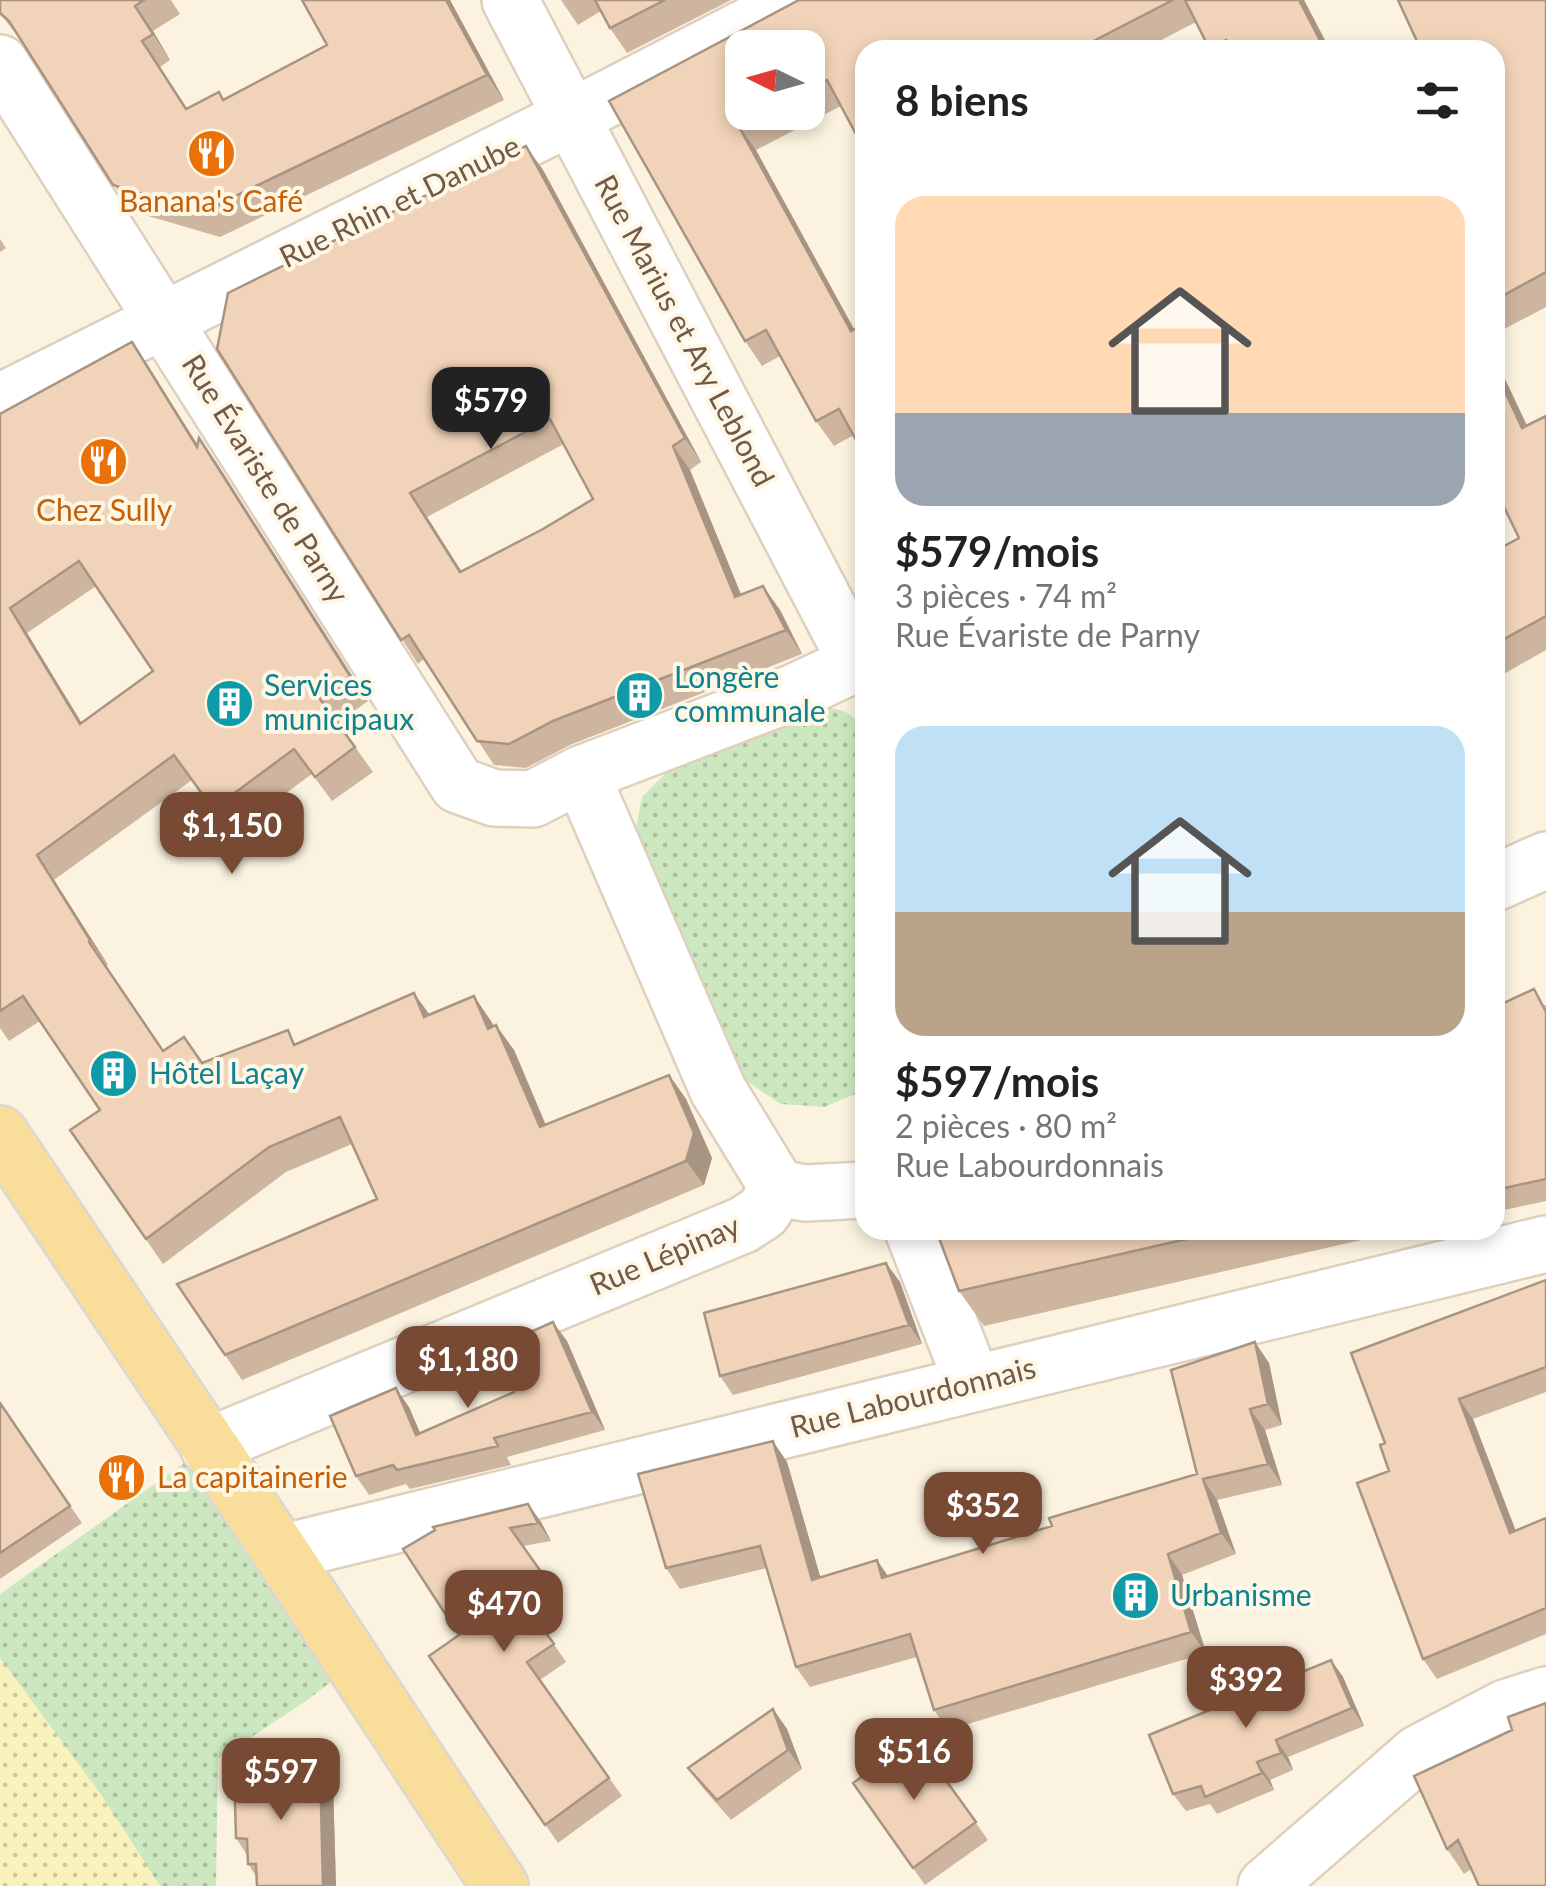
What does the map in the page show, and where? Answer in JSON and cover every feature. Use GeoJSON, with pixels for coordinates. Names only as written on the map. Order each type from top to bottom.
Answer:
{"type":"FeatureCollection","features":[{"type":"Feature","properties":{"kind":"main road"},"geometry":{"type":"LineString","coordinates":[[0,1134],[500,1886]]}},
{"type":"Feature","properties":{"kind":"street","name":"Rue Marius et Ary Leblond"},"geometry":{"type":"LineString","coordinates":[[510,0],[855,653]]}},
{"type":"Feature","properties":{"kind":"street","name":"Rue Rhin et Danube"},"geometry":{"type":"LineString","coordinates":[[0,402],[799,0]]}},
{"type":"Feature","properties":{"kind":"street","name":"Rue Évariste de Parny"},"geometry":{"type":"LineString","coordinates":[[0,63],[458,785],[494,798],[533,799],[581,774],[855,667]]}},
{"type":"Feature","properties":{"kind":"street"},"geometry":{"type":"LineString","coordinates":[[581,774],[718,1090],[778,1188],[806,1192],[855,1190]]}},
{"type":"Feature","properties":{"kind":"street"},"geometry":{"type":"LineString","coordinates":[[1505,878],[1546,860]]}},
{"type":"Feature","properties":{"kind":"street","name":"Rue Lépinay"},"geometry":{"type":"LineString","coordinates":[[208,1446],[742,1225],[763,1212],[778,1188]]}},
{"type":"Feature","properties":{"kind":"street"},"geometry":{"type":"LineString","coordinates":[[917,1240],[973,1384]]}},
{"type":"Feature","properties":{"kind":"street","name":"Rue Labourdonnais"},"geometry":{"type":"LineString","coordinates":[[280,1553],[973,1384],[1443,1248],[1546,1244]]}},
{"type":"Feature","properties":{"kind":"street"},"geometry":{"type":"LineString","coordinates":[[1266,1886],[1418,1753],[1506,1708],[1546,1695]]}},
{"type":"Feature","properties":{"kind":"green space"},"geometry":{"type":"Polygon","coordinates":[[[823,707],[855,719],[855,1094],[824,1107],[781,1104],[743,1079],[635,833],[642,797],[672,767],[823,707]]]}},
{"type":"Feature","properties":{"kind":"green space"},"geometry":{"type":"Polygon","coordinates":[[[208,1446],[354,1664],[218,1759],[216,1886],[160,1886],[101,1795],[0,1658],[0,1594],[208,1446]]]}},
{"type":"Feature","properties":{"kind":"sand"},"geometry":{"type":"Polygon","coordinates":[[[0,1658],[101,1795],[160,1886],[0,1886],[0,1658]]]}},
{"type":"Feature","properties":{"kind":"building"},"geometry":{"type":"Polygon","coordinates":[[[0,0],[144,0],[135,6],[153,34],[142,41],[186,109],[219,92],[223,100],[327,45],[302,0],[446,0],[487,75],[202,212],[113,185],[9,21],[0,13],[0,0]]]}},
{"type":"Feature","properties":{"kind":"building"},"geometry":{"type":"Polygon","coordinates":[[[595,0],[665,0],[610,28],[595,0]]]}},
{"type":"Feature","properties":{"kind":"building"},"geometry":{"type":"Polygon","coordinates":[[[799,0],[1173,0],[1095,40],[855,40],[855,132],[827,80],[825,30],[743,30],[799,0]]]}},
{"type":"Feature","properties":{"kind":"building"},"geometry":{"type":"Polygon","coordinates":[[[1185,0],[1299,0],[1320,40],[1226,40],[1205,40],[1185,0]]]}},
{"type":"Feature","properties":{"kind":"building"},"geometry":{"type":"Polygon","coordinates":[[[1398,0],[1546,0],[1546,272],[1505,295],[1505,40],[1416,40],[1398,0]]]}},
{"type":"Feature","properties":{"kind":"building"},"geometry":{"type":"Polygon","coordinates":[[[725,39],[725,130],[741,130],[851,331],[855,329],[855,438],[839,409],[816,421],[766,330],[745,341],[609,101],[725,39]]]}},
{"type":"Feature","properties":{"kind":"building"},"geometry":{"type":"Polygon","coordinates":[[[526,146],[685,438],[673,446],[735,597],[763,586],[786,630],[553,721],[509,744],[477,741],[409,635],[401,640],[217,349],[228,293],[526,146]],[[550,419],[410,493],[460,572],[593,499],[550,419]]]}},
{"type":"Feature","properties":{"kind":"building"},"geometry":{"type":"Polygon","coordinates":[[[132,342],[197,447],[199,438],[350,676],[320,699],[355,747],[315,777],[294,749],[213,809],[174,755],[37,855],[89,942],[163,1051],[184,1037],[202,1063],[288,1030],[294,1045],[414,993],[424,1017],[474,996],[488,1029],[496,1025],[540,1127],[669,1075],[694,1133],[686,1161],[225,1355],[177,1284],[377,1199],[340,1117],[269,1147],[146,1239],[70,1130],[100,1110],[23,996],[0,1011],[0,414],[132,342]],[[79,561],[10,608],[80,724],[153,671],[79,561]]]}},
{"type":"Feature","properties":{"kind":"building"},"geometry":{"type":"Polygon","coordinates":[[[1505,391],[1522,428],[1546,416],[1546,616],[1505,639],[1505,546],[1519,538],[1505,509],[1505,391]]]}},
{"type":"Feature","properties":{"kind":"building"},"geometry":{"type":"Polygon","coordinates":[[[1534,989],[1546,1012],[1546,1179],[1505,1188],[1505,1002],[1534,989]]]}},
{"type":"Feature","properties":{"kind":"building"},"geometry":{"type":"Polygon","coordinates":[[[940,1240],[1182,1240],[959,1291],[940,1240]]]}},
{"type":"Feature","properties":{"kind":"building"},"geometry":{"type":"Polygon","coordinates":[[[886,1263],[909,1325],[720,1376],[704,1313],[886,1263]]]}},
{"type":"Feature","properties":{"kind":"building"},"geometry":{"type":"Polygon","coordinates":[[[1546,1280],[1546,1367],[1459,1399],[1510,1533],[1546,1518],[1546,1608],[1423,1659],[1357,1483],[1389,1471],[1380,1445],[1385,1443],[1351,1353],[1546,1280]]]}},
{"type":"Feature","properties":{"kind":"building"},"geometry":{"type":"Polygon","coordinates":[[[553,1322],[592,1412],[494,1438],[498,1446],[397,1470],[393,1465],[356,1476],[330,1416],[396,1388],[416,1435],[514,1392],[495,1348],[553,1322]]]}},
{"type":"Feature","properties":{"kind":"building"},"geometry":{"type":"Polygon","coordinates":[[[1255,1342],[1268,1404],[1250,1409],[1268,1464],[1203,1479],[1221,1533],[1168,1554],[1191,1632],[934,1710],[910,1634],[796,1667],[760,1546],[666,1568],[638,1474],[773,1441],[812,1580],[877,1560],[882,1578],[1052,1526],[1049,1518],[1197,1474],[1171,1370],[1255,1342]]]}},
{"type":"Feature","properties":{"kind":"building"},"geometry":{"type":"Polygon","coordinates":[[[0,1403],[70,1506],[0,1553],[0,1403]]]}},
{"type":"Feature","properties":{"kind":"building"},"geometry":{"type":"Polygon","coordinates":[[[528,1504],[538,1523],[510,1528],[549,1583],[523,1601],[554,1644],[527,1662],[609,1778],[545,1825],[429,1656],[459,1635],[403,1549],[435,1530],[433,1527],[528,1504]]]}},
{"type":"Feature","properties":{"kind":"building"},"geometry":{"type":"Polygon","coordinates":[[[1331,1660],[1352,1708],[1276,1740],[1281,1753],[1257,1762],[1262,1773],[1205,1797],[1201,1786],[1173,1794],[1149,1735],[1331,1660]]]}},
{"type":"Feature","properties":{"kind":"building"},"geometry":{"type":"Polygon","coordinates":[[[1546,1703],[1546,1886],[1479,1886],[1458,1840],[1447,1849],[1414,1776],[1512,1730],[1508,1717],[1546,1703]]]}},
{"type":"Feature","properties":{"kind":"building"},"geometry":{"type":"Polygon","coordinates":[[[773,1709],[788,1750],[717,1800],[688,1768],[773,1709]]]}},
{"type":"Feature","properties":{"kind":"building"},"geometry":{"type":"Polygon","coordinates":[[[916,1739],[976,1822],[913,1868],[853,1783],[916,1739]]]}},
{"type":"Feature","properties":{"kind":"building"},"geometry":{"type":"Polygon","coordinates":[[[320,1765],[323,1886],[257,1886],[256,1864],[248,1864],[247,1839],[236,1838],[234,1767],[320,1765]]]}},
{"type":"Feature","properties":{"kind":"place","name":"Banana's Café"},"geometry":{"type":"Point","coordinates":[211,153]}},
{"type":"Feature","properties":{"kind":"place","name":"Chez Sully"},"geometry":{"type":"Point","coordinates":[104,462]}},
{"type":"Feature","properties":{"kind":"place","name":"Longère communale"},"geometry":{"type":"Point","coordinates":[639,695]}},
{"type":"Feature","properties":{"kind":"place","name":"Services municipaux"},"geometry":{"type":"Point","coordinates":[229,703]}},
{"type":"Feature","properties":{"kind":"place","name":"Hôtel Laçay"},"geometry":{"type":"Point","coordinates":[114,1074]}},
{"type":"Feature","properties":{"kind":"place","name":"La capitainerie"},"geometry":{"type":"Point","coordinates":[122,1478]}},
{"type":"Feature","properties":{"kind":"place","name":"Urbanisme"},"geometry":{"type":"Point","coordinates":[1135,1596]}}]}
